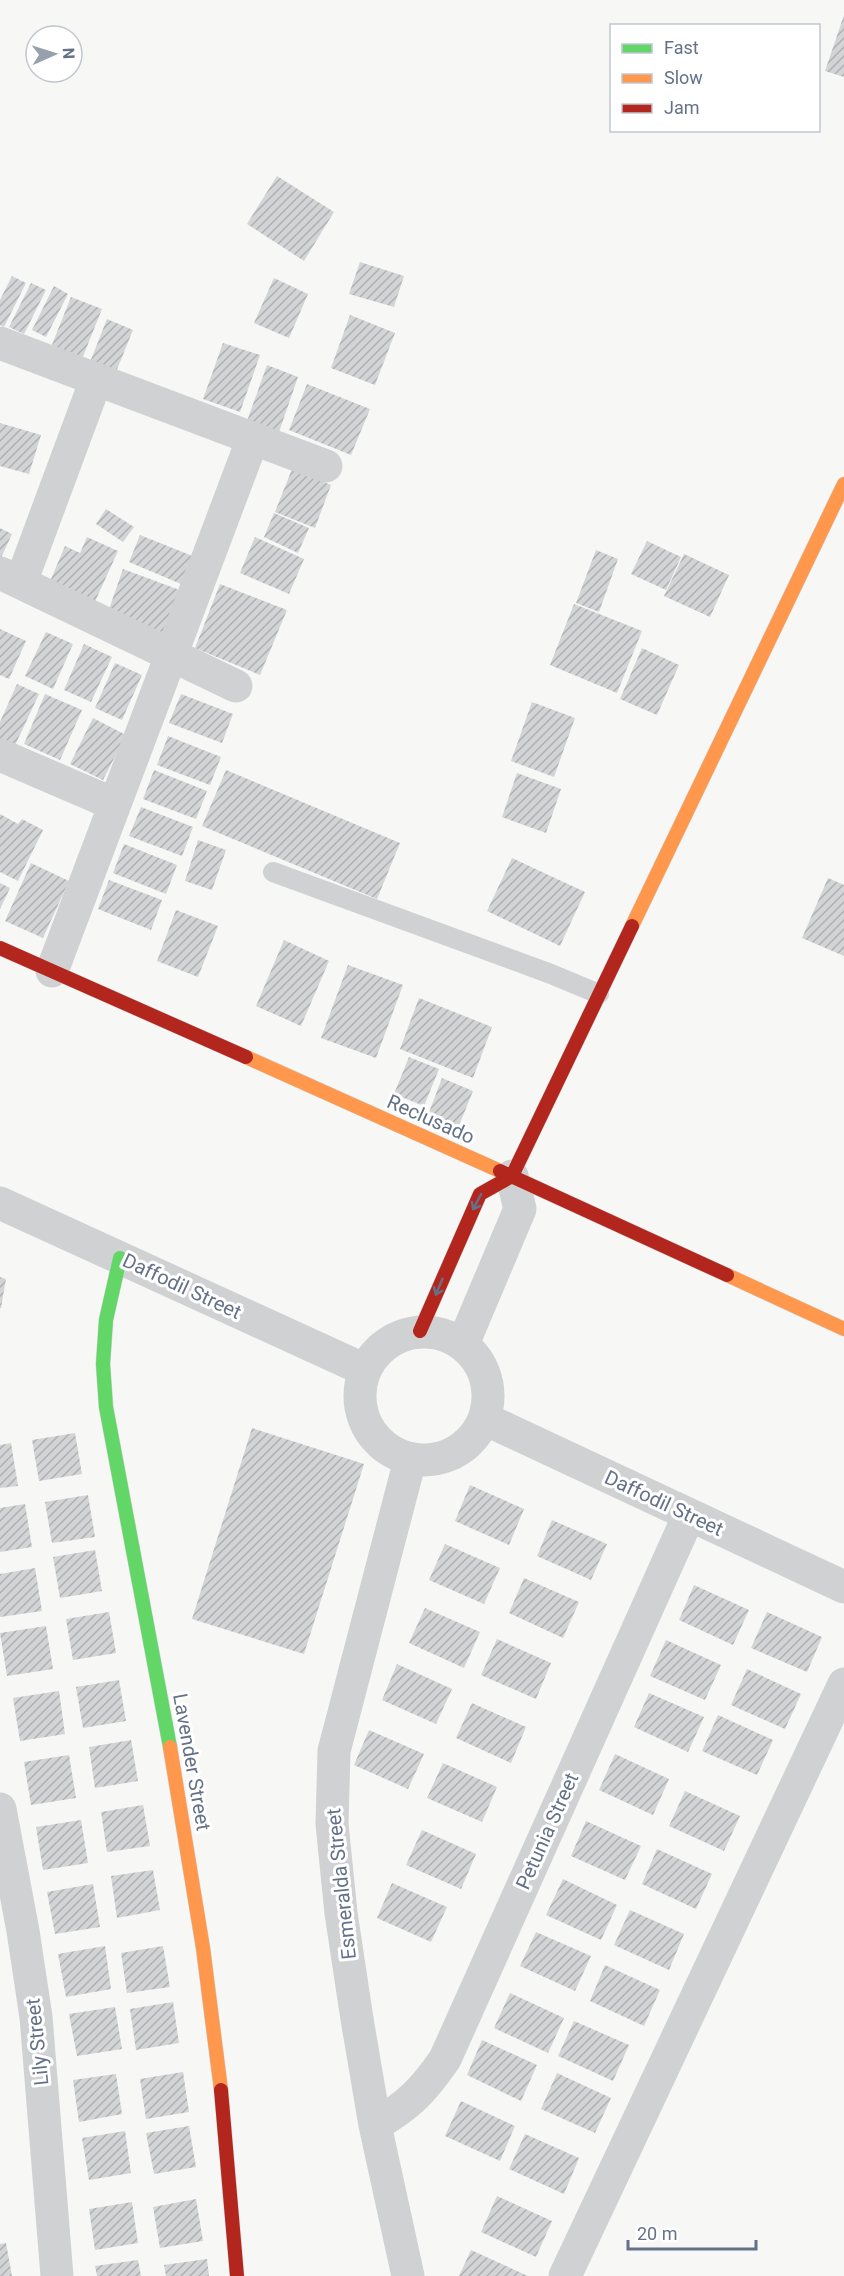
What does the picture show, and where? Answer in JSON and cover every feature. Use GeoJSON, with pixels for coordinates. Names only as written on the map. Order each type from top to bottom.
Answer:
{"type":"FeatureCollection","features":[{"type":"Feature","properties":{"kind":"street"},"geometry":{"type":"LineString","coordinates":[[0,343],[326,466]]}},
{"type":"Feature","properties":{"kind":"street"},"geometry":{"type":"LineString","coordinates":[[96,380],[10,578],[236,686]]}},
{"type":"Feature","properties":{"kind":"street"},"geometry":{"type":"LineString","coordinates":[[52,971],[253,438]]}},
{"type":"Feature","properties":{"kind":"street"},"geometry":{"type":"LineString","coordinates":[[420,1331],[480,1194],[512,1176],[844,484]]}},
{"type":"Feature","properties":{"kind":"street"},"geometry":{"type":"LineString","coordinates":[[0,755],[114,804]]}},
{"type":"Feature","properties":{"kind":"street","name":"Reclusado"},"geometry":{"type":"LineString","coordinates":[[0,948],[512,1176],[844,1329]]}},
{"type":"Feature","properties":{"kind":"street"},"geometry":{"type":"LineString","coordinates":[[463,1344],[520,1209],[512,1176]]}},
{"type":"Feature","properties":{"kind":"street","name":"Daffodil Street"},"geometry":{"type":"LineString","coordinates":[[0,1203],[365,1370]]}},
{"type":"Feature","properties":{"kind":"street","name":"Lavender Street"},"geometry":{"type":"LineString","coordinates":[[120,1258],[106,1320],[103,1364],[106,1407],[180,1796],[204,1948],[228,2149],[237,2276]]}},
{"type":"Feature","properties":{"kind":"street"},"geometry":{"type":"LineString","coordinates":[[420,1331],[443,1334],[463,1344],[477,1359],[486,1378],[489,1399],[485,1419],[473,1439],[455,1454],[433,1461],[410,1460],[389,1451],[372,1436],[361,1415],[359,1392],[365,1370],[378,1350],[397,1336],[420,1331]]}},
{"type":"Feature","properties":{"kind":"street","name":"Daffodil Street"},"geometry":{"type":"LineString","coordinates":[[485,1419],[844,1587]]}},
{"type":"Feature","properties":{"kind":"street","name":"Esmeralda Street"},"geometry":{"type":"LineString","coordinates":[[408,2276],[375,2125],[357,2019],[332,1824],[334,1751],[410,1460]]}},
{"type":"Feature","properties":{"kind":"street","name":"Petunia Street"},"geometry":{"type":"LineString","coordinates":[[375,2125],[400,2110],[424,2089],[445,2059],[688,1515]]}},
{"type":"Feature","properties":{"kind":"street"},"geometry":{"type":"LineString","coordinates":[[565,2276],[844,1684]]}},
{"type":"Feature","properties":{"kind":"street","name":"Lily Street"},"geometry":{"type":"LineString","coordinates":[[0,1809],[23,1931],[36,2017],[57,2276]]}},
{"type":"Feature","properties":{"kind":"lane"},"geometry":{"type":"LineString","coordinates":[[273,872],[599,994]]}},
{"type":"Feature","properties":{"kind":"building"},"geometry":{"type":"Polygon","coordinates":[[[844,15],[844,77],[825,71],[844,15]]]}},
{"type":"Feature","properties":{"kind":"building"},"geometry":{"type":"Polygon","coordinates":[[[277,176],[334,212],[304,261],[247,224],[277,176]]]}},
{"type":"Feature","properties":{"kind":"building"},"geometry":{"type":"Polygon","coordinates":[[[360,262],[404,276],[394,307],[349,294],[360,262]]]}},
{"type":"Feature","properties":{"kind":"building"},"geometry":{"type":"Polygon","coordinates":[[[12,276],[26,283],[4,327],[0,325],[0,300],[12,276]]]}},
{"type":"Feature","properties":{"kind":"building"},"geometry":{"type":"Polygon","coordinates":[[[274,278],[308,294],[289,338],[254,323],[274,278]]]}},
{"type":"Feature","properties":{"kind":"building"},"geometry":{"type":"Polygon","coordinates":[[[31,283],[46,290],[24,334],[9,327],[31,283]]]}},
{"type":"Feature","properties":{"kind":"building"},"geometry":{"type":"Polygon","coordinates":[[[54,286],[68,294],[46,337],[32,330],[54,286]]]}},
{"type":"Feature","properties":{"kind":"building"},"geometry":{"type":"Polygon","coordinates":[[[71,297],[102,309],[82,359],[51,347],[71,297]]]}},
{"type":"Feature","properties":{"kind":"building"},"geometry":{"type":"Polygon","coordinates":[[[350,315],[395,333],[375,385],[331,368],[350,315]]]}},
{"type":"Feature","properties":{"kind":"building"},"geometry":{"type":"Polygon","coordinates":[[[107,319],[133,330],[116,372],[90,362],[107,319]]]}},
{"type":"Feature","properties":{"kind":"building"},"geometry":{"type":"Polygon","coordinates":[[[223,343],[260,355],[240,412],[203,399],[223,343]]]}},
{"type":"Feature","properties":{"kind":"building"},"geometry":{"type":"Polygon","coordinates":[[[267,365],[298,377],[279,432],[247,421],[267,365]]]}},
{"type":"Feature","properties":{"kind":"building"},"geometry":{"type":"Polygon","coordinates":[[[307,384],[370,409],[351,455],[289,430],[307,384]]]}},
{"type":"Feature","properties":{"kind":"building"},"geometry":{"type":"Polygon","coordinates":[[[0,423],[41,435],[29,474],[0,466],[0,423]]]}},
{"type":"Feature","properties":{"kind":"building"},"geometry":{"type":"Polygon","coordinates":[[[292,469],[331,485],[315,528],[275,512],[292,469]]]}},
{"type":"Feature","properties":{"kind":"building"},"geometry":{"type":"Polygon","coordinates":[[[106,509],[134,527],[123,542],[96,524],[106,509]]]}},
{"type":"Feature","properties":{"kind":"building"},"geometry":{"type":"Polygon","coordinates":[[[274,513],[309,528],[298,553],[264,537],[274,513]]]}},
{"type":"Feature","properties":{"kind":"building"},"geometry":{"type":"Polygon","coordinates":[[[0,528],[12,534],[0,560],[0,528]]]}},
{"type":"Feature","properties":{"kind":"building"},"geometry":{"type":"Polygon","coordinates":[[[140,535],[200,559],[188,587],[129,562],[140,535]]]}},
{"type":"Feature","properties":{"kind":"building"},"geometry":{"type":"Polygon","coordinates":[[[87,537],[118,551],[93,606],[48,586],[65,546],[80,553],[87,537]]]}},
{"type":"Feature","properties":{"kind":"building"},"geometry":{"type":"Polygon","coordinates":[[[255,537],[304,559],[289,594],[240,573],[255,537]]]}},
{"type":"Feature","properties":{"kind":"building"},"geometry":{"type":"Polygon","coordinates":[[[647,541],[681,557],[666,590],[631,574],[647,541]]]}},
{"type":"Feature","properties":{"kind":"building"},"geometry":{"type":"Polygon","coordinates":[[[596,550],[618,559],[599,612],[576,603],[596,550]]]}},
{"type":"Feature","properties":{"kind":"building"},"geometry":{"type":"Polygon","coordinates":[[[684,554],[729,575],[710,617],[664,596],[684,554]]]}},
{"type":"Feature","properties":{"kind":"building"},"geometry":{"type":"Polygon","coordinates":[[[123,569],[185,592],[169,635],[108,612],[123,569]]]}},
{"type":"Feature","properties":{"kind":"building"},"geometry":{"type":"Polygon","coordinates":[[[220,584],[287,610],[260,675],[195,648],[220,584]]]}},
{"type":"Feature","properties":{"kind":"building"},"geometry":{"type":"Polygon","coordinates":[[[574,604],[642,631],[617,693],[550,665],[574,604]]]}},
{"type":"Feature","properties":{"kind":"building"},"geometry":{"type":"Polygon","coordinates":[[[0,629],[26,641],[9,679],[0,675],[0,629]]]}},
{"type":"Feature","properties":{"kind":"building"},"geometry":{"type":"Polygon","coordinates":[[[46,632],[73,644],[53,689],[25,676],[46,632]]]}},
{"type":"Feature","properties":{"kind":"building"},"geometry":{"type":"Polygon","coordinates":[[[84,644],[112,657],[91,702],[64,690],[84,644]]]}},
{"type":"Feature","properties":{"kind":"building"},"geometry":{"type":"Polygon","coordinates":[[[642,648],[679,665],[657,715],[620,699],[642,648]]]}},
{"type":"Feature","properties":{"kind":"building"},"geometry":{"type":"Polygon","coordinates":[[[115,663],[142,675],[122,720],[95,708],[115,663]]]}},
{"type":"Feature","properties":{"kind":"building"},"geometry":{"type":"Polygon","coordinates":[[[17,684],[39,694],[12,752],[0,747],[0,722],[17,684]]]}},
{"type":"Feature","properties":{"kind":"building"},"geometry":{"type":"Polygon","coordinates":[[[45,694],[82,710],[60,760],[24,744],[45,694]]]}},
{"type":"Feature","properties":{"kind":"building"},"geometry":{"type":"Polygon","coordinates":[[[181,694],[233,714],[222,743],[169,723],[181,694]]]}},
{"type":"Feature","properties":{"kind":"building"},"geometry":{"type":"Polygon","coordinates":[[[532,702],[575,718],[554,777],[511,761],[532,702]]]}},
{"type":"Feature","properties":{"kind":"building"},"geometry":{"type":"Polygon","coordinates":[[[93,718],[126,735],[103,780],[70,764],[93,718]]]}},
{"type":"Feature","properties":{"kind":"building"},"geometry":{"type":"Polygon","coordinates":[[[168,736],[221,757],[210,785],[157,765],[168,736]]]}},
{"type":"Feature","properties":{"kind":"building"},"geometry":{"type":"Polygon","coordinates":[[[154,770],[207,791],[196,819],[143,799],[154,770]]]}},
{"type":"Feature","properties":{"kind":"building"},"geometry":{"type":"Polygon","coordinates":[[[226,770],[400,843],[377,899],[202,826],[226,770]]]}},
{"type":"Feature","properties":{"kind":"building"},"geometry":{"type":"Polygon","coordinates":[[[517,773],[561,789],[546,833],[502,817],[517,773]]]}},
{"type":"Feature","properties":{"kind":"building"},"geometry":{"type":"Polygon","coordinates":[[[141,807],[193,827],[182,856],[129,836],[141,807]]]}},
{"type":"Feature","properties":{"kind":"building"},"geometry":{"type":"Polygon","coordinates":[[[0,814],[18,824],[22,819],[43,830],[18,881],[0,872],[0,814]]]}},
{"type":"Feature","properties":{"kind":"building"},"geometry":{"type":"Polygon","coordinates":[[[198,840],[226,850],[212,890],[185,881],[198,840]]]}},
{"type":"Feature","properties":{"kind":"building"},"geometry":{"type":"Polygon","coordinates":[[[124,844],[177,865],[166,894],[113,873],[124,844]]]}},
{"type":"Feature","properties":{"kind":"building"},"geometry":{"type":"Polygon","coordinates":[[[512,858],[585,892],[560,946],[487,911],[512,858]]]}},
{"type":"Feature","properties":{"kind":"building"},"geometry":{"type":"Polygon","coordinates":[[[31,863],[69,881],[43,938],[5,921],[31,863]]]}},
{"type":"Feature","properties":{"kind":"building"},"geometry":{"type":"Polygon","coordinates":[[[828,878],[844,885],[844,956],[802,938],[828,878]]]}},
{"type":"Feature","properties":{"kind":"building"},"geometry":{"type":"Polygon","coordinates":[[[109,880],[162,900],[151,930],[98,909],[109,880]]]}},
{"type":"Feature","properties":{"kind":"building"},"geometry":{"type":"Polygon","coordinates":[[[0,883],[10,888],[0,909],[0,883]]]}},
{"type":"Feature","properties":{"kind":"building"},"geometry":{"type":"Polygon","coordinates":[[[176,910],[218,926],[198,977],[157,961],[176,910]]]}},
{"type":"Feature","properties":{"kind":"building"},"geometry":{"type":"Polygon","coordinates":[[[284,940],[329,961],[301,1026],[256,1006],[284,940]]]}},
{"type":"Feature","properties":{"kind":"building"},"geometry":{"type":"Polygon","coordinates":[[[348,965],[403,985],[376,1058],[321,1038],[348,965]]]}},
{"type":"Feature","properties":{"kind":"building"},"geometry":{"type":"Polygon","coordinates":[[[419,998],[492,1027],[473,1078],[400,1049],[419,998]]]}},
{"type":"Feature","properties":{"kind":"building"},"geometry":{"type":"Polygon","coordinates":[[[409,1057],[439,1069],[424,1106],[394,1094],[409,1057]]]}},
{"type":"Feature","properties":{"kind":"building"},"geometry":{"type":"Polygon","coordinates":[[[442,1078],[473,1091],[458,1128],[428,1115],[442,1078]]]}},
{"type":"Feature","properties":{"kind":"building"},"geometry":{"type":"Polygon","coordinates":[[[0,1277],[6,1279],[1,1308],[0,1308],[0,1277]]]}},
{"type":"Feature","properties":{"kind":"building"},"geometry":{"type":"Polygon","coordinates":[[[252,1428],[364,1464],[304,1654],[192,1619],[252,1428]]]}},
{"type":"Feature","properties":{"kind":"building"},"geometry":{"type":"Polygon","coordinates":[[[75,1433],[82,1474],[39,1481],[32,1440],[75,1433]]]}},
{"type":"Feature","properties":{"kind":"building"},"geometry":{"type":"Polygon","coordinates":[[[11,1443],[18,1486],[0,1488],[0,1445],[11,1443]]]}},
{"type":"Feature","properties":{"kind":"building"},"geometry":{"type":"Polygon","coordinates":[[[470,1485],[524,1509],[509,1545],[455,1521],[470,1485]]]}},
{"type":"Feature","properties":{"kind":"building"},"geometry":{"type":"Polygon","coordinates":[[[88,1495],[95,1537],[52,1543],[45,1502],[88,1495]]]}},
{"type":"Feature","properties":{"kind":"building"},"geometry":{"type":"Polygon","coordinates":[[[25,1504],[32,1547],[0,1552],[0,1508],[25,1504]]]}},
{"type":"Feature","properties":{"kind":"building"},"geometry":{"type":"Polygon","coordinates":[[[552,1520],[607,1544],[591,1580],[537,1556],[552,1520]]]}},
{"type":"Feature","properties":{"kind":"building"},"geometry":{"type":"Polygon","coordinates":[[[445,1544],[500,1568],[484,1604],[429,1580],[445,1544]]]}},
{"type":"Feature","properties":{"kind":"building"},"geometry":{"type":"Polygon","coordinates":[[[95,1550],[102,1591],[60,1598],[53,1557],[95,1550]]]}},
{"type":"Feature","properties":{"kind":"building"},"geometry":{"type":"Polygon","coordinates":[[[35,1568],[42,1611],[0,1617],[0,1574],[35,1568]]]}},
{"type":"Feature","properties":{"kind":"building"},"geometry":{"type":"Polygon","coordinates":[[[524,1578],[579,1602],[563,1638],[509,1613],[524,1578]]]}},
{"type":"Feature","properties":{"kind":"building"},"geometry":{"type":"Polygon","coordinates":[[[694,1585],[749,1610],[733,1645],[679,1620],[694,1585]]]}},
{"type":"Feature","properties":{"kind":"building"},"geometry":{"type":"Polygon","coordinates":[[[425,1608],[480,1632],[464,1668],[409,1643],[425,1608]]]}},
{"type":"Feature","properties":{"kind":"building"},"geometry":{"type":"Polygon","coordinates":[[[109,1612],[116,1653],[73,1660],[66,1619],[109,1612]]]}},
{"type":"Feature","properties":{"kind":"building"},"geometry":{"type":"Polygon","coordinates":[[[767,1612],[822,1637],[807,1672],[751,1648],[767,1612]]]}},
{"type":"Feature","properties":{"kind":"building"},"geometry":{"type":"Polygon","coordinates":[[[46,1626],[53,1669],[7,1676],[0,1633],[46,1626]]]}},
{"type":"Feature","properties":{"kind":"building"},"geometry":{"type":"Polygon","coordinates":[[[497,1639],[551,1663],[536,1699],[481,1675],[497,1639]]]}},
{"type":"Feature","properties":{"kind":"building"},"geometry":{"type":"Polygon","coordinates":[[[666,1640],[721,1665],[705,1700],[650,1676],[666,1640]]]}},
{"type":"Feature","properties":{"kind":"building"},"geometry":{"type":"Polygon","coordinates":[[[397,1664],[452,1689],[436,1724],[382,1700],[397,1664]]]}},
{"type":"Feature","properties":{"kind":"building"},"geometry":{"type":"Polygon","coordinates":[[[747,1669],[801,1694],[785,1729],[731,1705],[747,1669]]]}},
{"type":"Feature","properties":{"kind":"building"},"geometry":{"type":"Polygon","coordinates":[[[119,1680],[126,1721],[83,1728],[76,1687],[119,1680]]]}},
{"type":"Feature","properties":{"kind":"building"},"geometry":{"type":"Polygon","coordinates":[[[59,1691],[65,1734],[20,1741],[13,1698],[59,1691]]]}},
{"type":"Feature","properties":{"kind":"building"},"geometry":{"type":"Polygon","coordinates":[[[649,1693],[704,1717],[688,1752],[634,1727],[649,1693]]]}},
{"type":"Feature","properties":{"kind":"building"},"geometry":{"type":"Polygon","coordinates":[[[472,1703],[526,1727],[511,1763],[456,1738],[472,1703]]]}},
{"type":"Feature","properties":{"kind":"building"},"geometry":{"type":"Polygon","coordinates":[[[718,1715],[773,1740],[757,1775],[702,1751],[718,1715]]]}},
{"type":"Feature","properties":{"kind":"building"},"geometry":{"type":"Polygon","coordinates":[[[369,1730],[424,1754],[408,1789],[354,1765],[369,1730]]]}},
{"type":"Feature","properties":{"kind":"building"},"geometry":{"type":"Polygon","coordinates":[[[131,1740],[138,1781],[95,1788],[89,1747],[131,1740]]]}},
{"type":"Feature","properties":{"kind":"building"},"geometry":{"type":"Polygon","coordinates":[[[615,1754],[669,1779],[653,1815],[599,1790],[615,1754]]]}},
{"type":"Feature","properties":{"kind":"building"},"geometry":{"type":"Polygon","coordinates":[[[69,1755],[76,1798],[31,1805],[24,1762],[69,1755]]]}},
{"type":"Feature","properties":{"kind":"building"},"geometry":{"type":"Polygon","coordinates":[[[443,1763],[497,1787],[482,1822],[427,1798],[443,1763]]]}},
{"type":"Feature","properties":{"kind":"building"},"geometry":{"type":"Polygon","coordinates":[[[685,1791],[740,1816],[724,1851],[669,1826],[685,1791]]]}},
{"type":"Feature","properties":{"kind":"building"},"geometry":{"type":"Polygon","coordinates":[[[143,1805],[150,1846],[107,1852],[101,1812],[143,1805]]]}},
{"type":"Feature","properties":{"kind":"building"},"geometry":{"type":"Polygon","coordinates":[[[81,1820],[88,1863],[43,1870],[36,1827],[81,1820]]]}},
{"type":"Feature","properties":{"kind":"building"},"geometry":{"type":"Polygon","coordinates":[[[586,1821],[641,1846],[625,1880],[571,1856],[586,1821]]]}},
{"type":"Feature","properties":{"kind":"building"},"geometry":{"type":"Polygon","coordinates":[[[422,1830],[476,1854],[461,1889],[406,1865],[422,1830]]]}},
{"type":"Feature","properties":{"kind":"building"},"geometry":{"type":"Polygon","coordinates":[[[657,1849],[712,1874],[696,1909],[642,1884],[657,1849]]]}},
{"type":"Feature","properties":{"kind":"building"},"geometry":{"type":"Polygon","coordinates":[[[153,1870],[160,1910],[117,1918],[111,1876],[153,1870]]]}},
{"type":"Feature","properties":{"kind":"building"},"geometry":{"type":"Polygon","coordinates":[[[563,1879],[617,1905],[601,1940],[546,1915],[563,1879]]]}},
{"type":"Feature","properties":{"kind":"building"},"geometry":{"type":"Polygon","coordinates":[[[392,1883],[447,1907],[431,1942],[377,1918],[392,1883]]]}},
{"type":"Feature","properties":{"kind":"building"},"geometry":{"type":"Polygon","coordinates":[[[93,1884],[100,1927],[55,1934],[47,1892],[93,1884]]]}},
{"type":"Feature","properties":{"kind":"building"},"geometry":{"type":"Polygon","coordinates":[[[630,1910],[684,1934],[669,1970],[614,1945],[630,1910]]]}},
{"type":"Feature","properties":{"kind":"building"},"geometry":{"type":"Polygon","coordinates":[[[536,1932],[591,1956],[575,1991],[520,1966],[536,1932]]]}},
{"type":"Feature","properties":{"kind":"building"},"geometry":{"type":"Polygon","coordinates":[[[105,1946],[111,1989],[66,1997],[58,1954],[105,1946]]]}},
{"type":"Feature","properties":{"kind":"building"},"geometry":{"type":"Polygon","coordinates":[[[163,1946],[170,1987],[127,1993],[121,1953],[163,1946]]]}},
{"type":"Feature","properties":{"kind":"building"},"geometry":{"type":"Polygon","coordinates":[[[605,1965],[660,1990],[644,2026],[590,2001],[605,1965]]]}},
{"type":"Feature","properties":{"kind":"building"},"geometry":{"type":"Polygon","coordinates":[[[510,1993],[564,2018],[548,2053],[494,2028],[510,1993]]]}},
{"type":"Feature","properties":{"kind":"building"},"geometry":{"type":"Polygon","coordinates":[[[173,2002],[179,2043],[136,2050],[130,2009],[173,2002]]]}},
{"type":"Feature","properties":{"kind":"building"},"geometry":{"type":"Polygon","coordinates":[[[115,2007],[122,2049],[77,2056],[69,2014],[115,2007]]]}},
{"type":"Feature","properties":{"kind":"building"},"geometry":{"type":"Polygon","coordinates":[[[574,2021],[629,2045],[613,2081],[558,2056],[574,2021]]]}},
{"type":"Feature","properties":{"kind":"building"},"geometry":{"type":"Polygon","coordinates":[[[482,2040],[537,2065],[521,2101],[467,2075],[482,2040]]]}},
{"type":"Feature","properties":{"kind":"building"},"geometry":{"type":"Polygon","coordinates":[[[183,2072],[189,2112],[146,2119],[140,2079],[183,2072]]]}},
{"type":"Feature","properties":{"kind":"building"},"geometry":{"type":"Polygon","coordinates":[[[557,2073],[611,2098],[595,2133],[541,2109],[557,2073]]]}},
{"type":"Feature","properties":{"kind":"building"},"geometry":{"type":"Polygon","coordinates":[[[116,2074],[122,2114],[79,2122],[73,2080],[116,2074]]]}},
{"type":"Feature","properties":{"kind":"building"},"geometry":{"type":"Polygon","coordinates":[[[461,2101],[515,2126],[500,2161],[445,2136],[461,2101]]]}},
{"type":"Feature","properties":{"kind":"building"},"geometry":{"type":"Polygon","coordinates":[[[189,2126],[196,2167],[154,2174],[146,2133],[189,2126]]]}},
{"type":"Feature","properties":{"kind":"building"},"geometry":{"type":"Polygon","coordinates":[[[125,2131],[131,2173],[89,2180],[82,2138],[125,2131]]]}},
{"type":"Feature","properties":{"kind":"building"},"geometry":{"type":"Polygon","coordinates":[[[525,2134],[579,2158],[564,2194],[509,2169],[525,2134]]]}},
{"type":"Feature","properties":{"kind":"building"},"geometry":{"type":"Polygon","coordinates":[[[497,2196],[552,2221],[536,2257],[481,2232],[497,2196]]]}},
{"type":"Feature","properties":{"kind":"building"},"geometry":{"type":"Polygon","coordinates":[[[196,2199],[203,2241],[160,2248],[153,2207],[196,2199]]]}},
{"type":"Feature","properties":{"kind":"building"},"geometry":{"type":"Polygon","coordinates":[[[132,2202],[138,2243],[95,2250],[89,2209],[132,2202]]]}},
{"type":"Feature","properties":{"kind":"building"},"geometry":{"type":"Polygon","coordinates":[[[6,2243],[12,2276],[0,2276],[0,2244],[6,2243]]]}},
{"type":"Feature","properties":{"kind":"building"},"geometry":{"type":"Polygon","coordinates":[[[471,2250],[528,2276],[459,2276],[471,2250]]]}},
{"type":"Feature","properties":{"kind":"building"},"geometry":{"type":"Polygon","coordinates":[[[207,2259],[209,2276],[166,2276],[164,2265],[207,2259]]]}},
{"type":"Feature","properties":{"kind":"building"},"geometry":{"type":"Polygon","coordinates":[[[138,2260],[141,2276],[97,2276],[95,2266],[138,2260]]]}},
{"type":"Feature","properties":{"kind":"traffic: fast"},"geometry":{"type":"LineString","coordinates":[[120,1258],[106,1320],[103,1364],[106,1407],[170,1747]]}},
{"type":"Feature","properties":{"kind":"traffic: slow"},"geometry":{"type":"LineString","coordinates":[[632,926],[844,484]]}},
{"type":"Feature","properties":{"kind":"traffic: slow"},"geometry":{"type":"LineString","coordinates":[[246,1057],[500,1171]]}},
{"type":"Feature","properties":{"kind":"traffic: slow"},"geometry":{"type":"LineString","coordinates":[[727,1275],[844,1329]]}},
{"type":"Feature","properties":{"kind":"traffic: slow"},"geometry":{"type":"LineString","coordinates":[[170,1747],[203,1948],[221,2090]]}},
{"type":"Feature","properties":{"kind":"traffic: jam"},"geometry":{"type":"LineString","coordinates":[[420,1331],[480,1194],[512,1176],[632,926]]}},
{"type":"Feature","properties":{"kind":"traffic: jam"},"geometry":{"type":"LineString","coordinates":[[0,948],[246,1057]]}},
{"type":"Feature","properties":{"kind":"traffic: jam"},"geometry":{"type":"LineString","coordinates":[[500,1171],[727,1275]]}},
{"type":"Feature","properties":{"kind":"traffic: jam"},"geometry":{"type":"LineString","coordinates":[[221,2090],[237,2276]]}}]}
